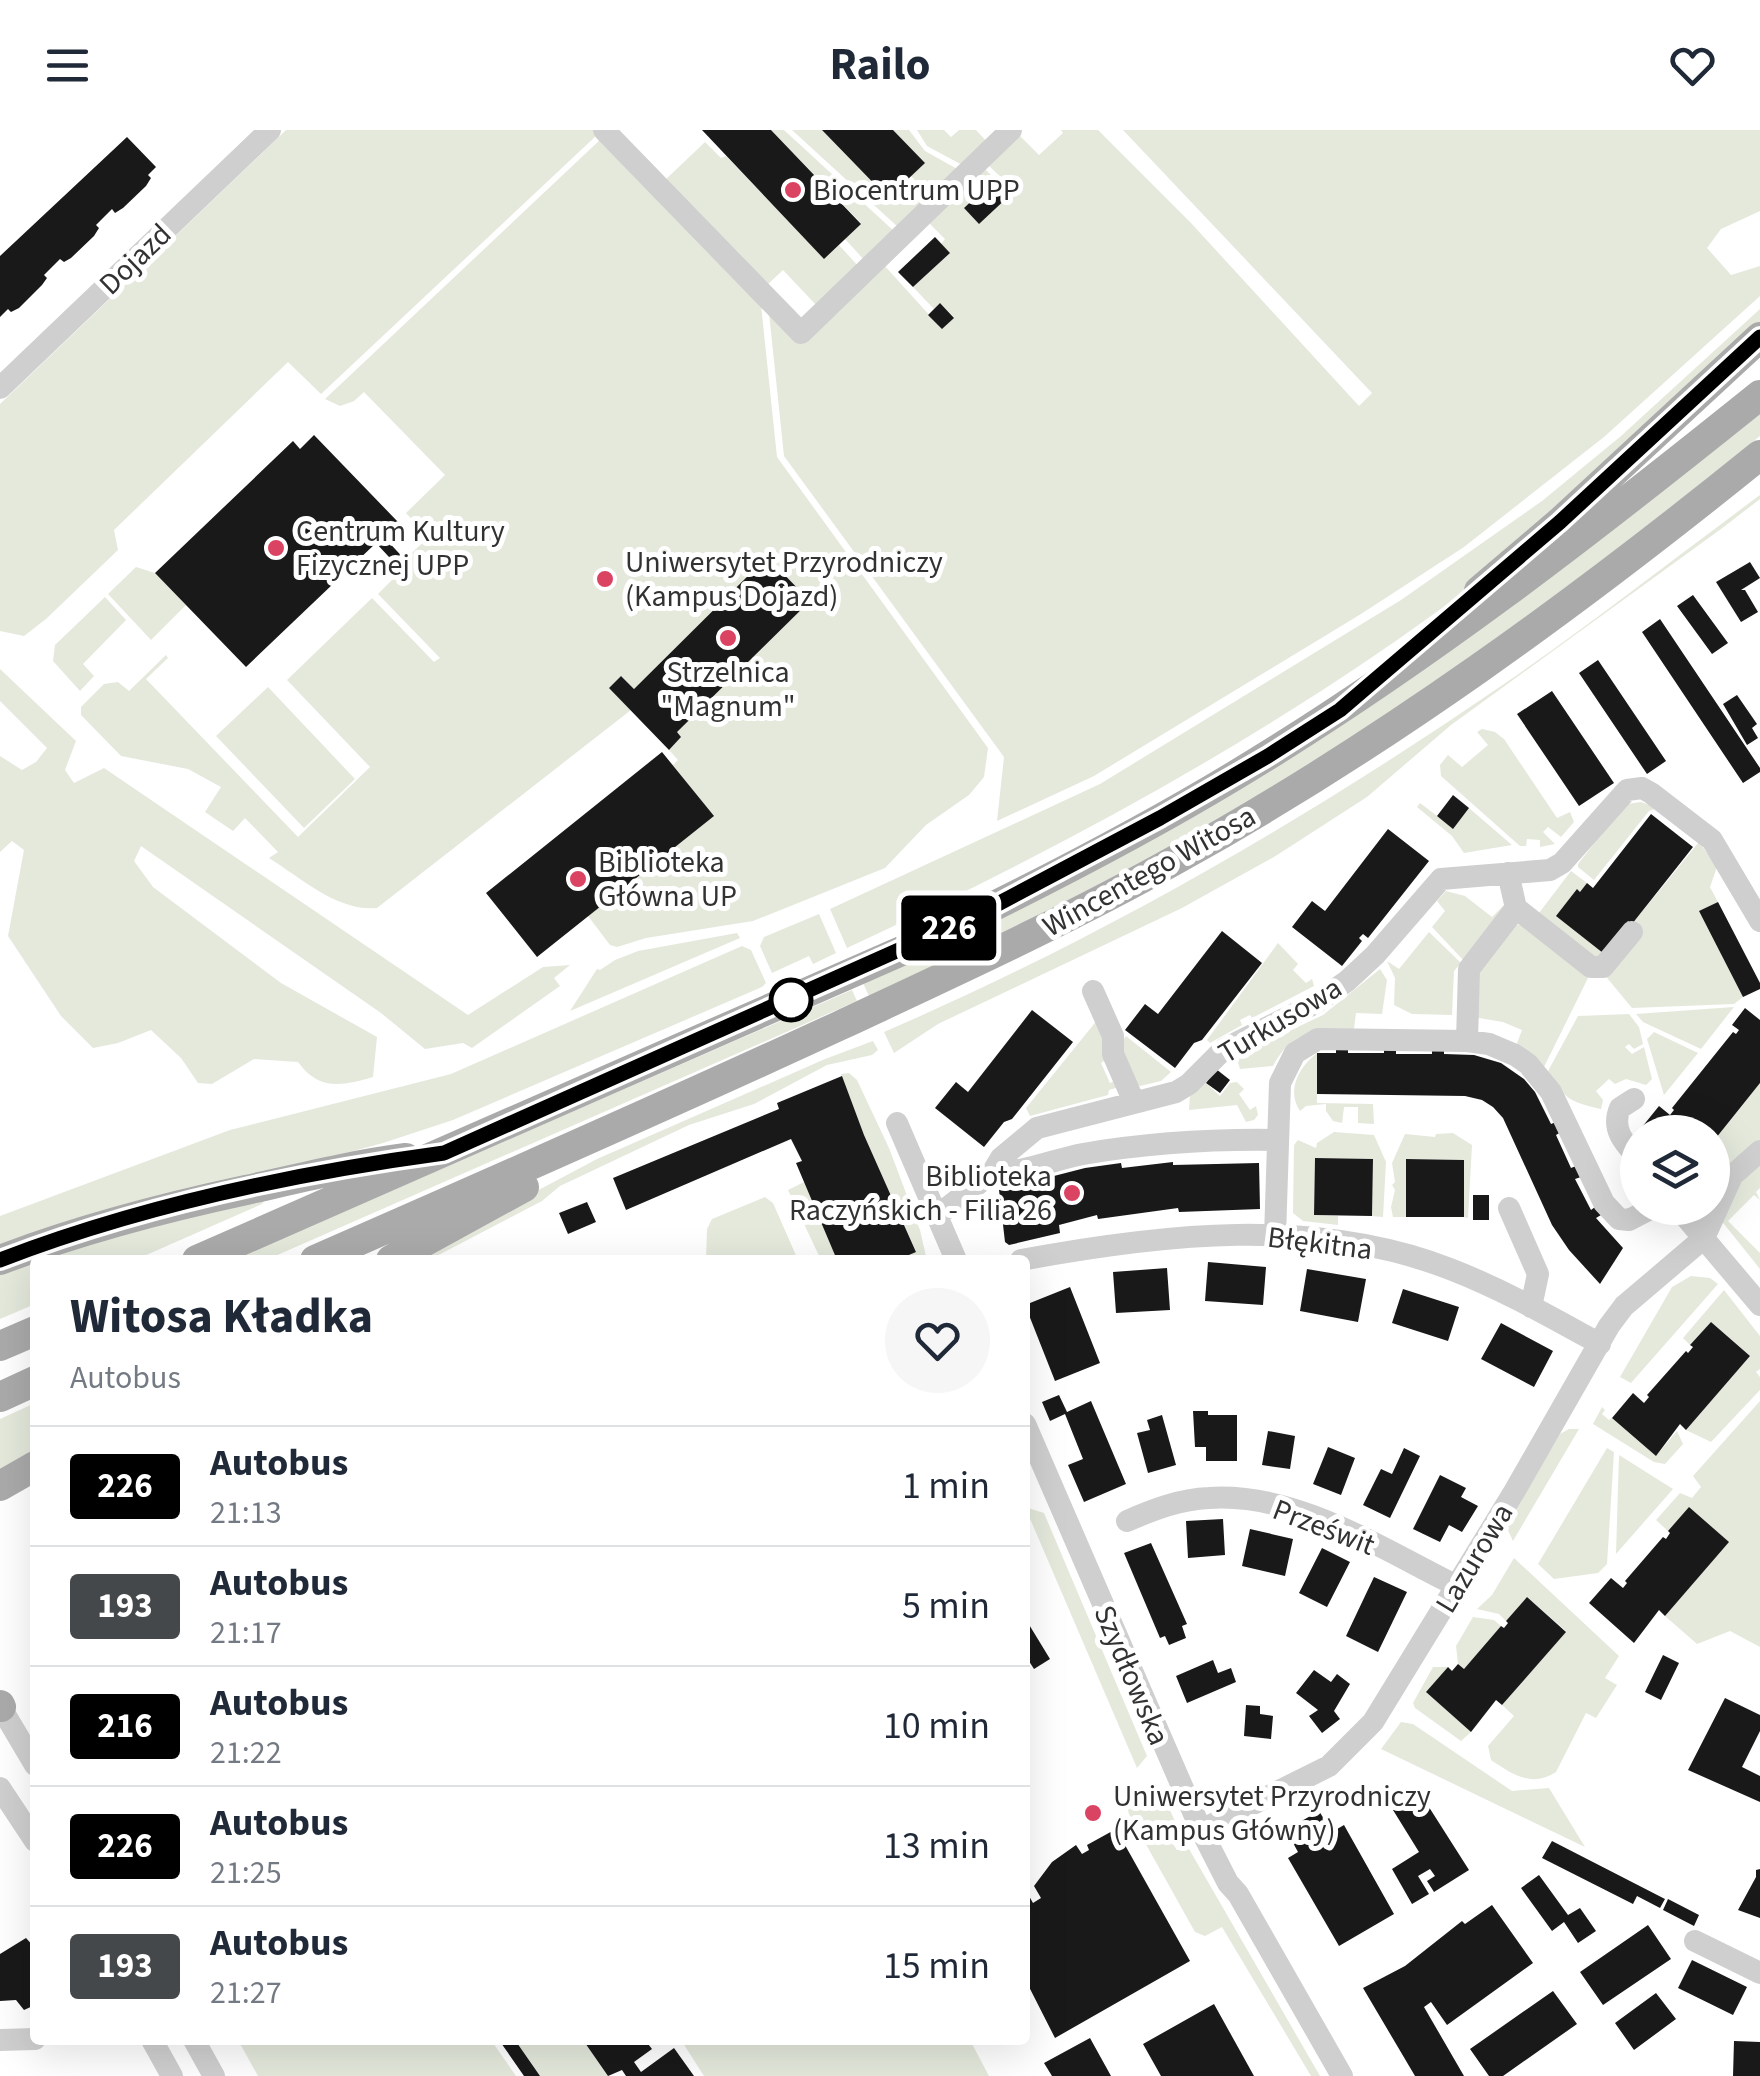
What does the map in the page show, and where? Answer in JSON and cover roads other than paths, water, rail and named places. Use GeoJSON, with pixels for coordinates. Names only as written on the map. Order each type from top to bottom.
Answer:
{"type":"FeatureCollection","features":[{"type":"Feature","properties":{"kind":"main road"},"geometry":{"type":"LineString","coordinates":[[1340,710],[1560,522],[1760,337]]}},
{"type":"Feature","properties":{"kind":"main road","name":"Wincentego Witosa"},"geometry":{"type":"LineString","coordinates":[[209,1255],[988,909],[1198,798],[1340,710],[1538,570],[1760,395]]}},
{"type":"Feature","properties":{"kind":"main road","name":"Wincentego Witosa"},"geometry":{"type":"LineString","coordinates":[[326,1255],[670,1104],[1018,943],[1181,857],[1416,712],[1760,455]]}},
{"type":"Feature","properties":{"kind":"main road"},"geometry":{"type":"LineString","coordinates":[[1706,499],[1760,464]]}},
{"type":"Feature","properties":{"kind":"main road"},"geometry":{"type":"LineString","coordinates":[[401,1255],[670,1104]]}},
{"type":"Feature","properties":{"kind":"main road"},"geometry":{"type":"LineString","coordinates":[[0,1260],[149,1212],[362,1164],[444,1153]]}},
{"type":"Feature","properties":{"kind":"main road"},"geometry":{"type":"LineString","coordinates":[[0,1346],[30,1332]]}},
{"type":"Feature","properties":{"kind":"main road"},"geometry":{"type":"LineString","coordinates":[[0,1396],[30,1384]]}},
{"type":"Feature","properties":{"kind":"main road"},"geometry":{"type":"LineString","coordinates":[[0,1486],[30,1469]]}},
{"type":"Feature","properties":{"kind":"street","name":"Dojazd"},"geometry":{"type":"LineString","coordinates":[[0,388],[270,130]]}},
{"type":"Feature","properties":{"kind":"street"},"geometry":{"type":"LineString","coordinates":[[604,130],[800,332],[1011,130]]}},
{"type":"Feature","properties":{"kind":"street","name":"Turkusowa"},"geometry":{"type":"LineString","coordinates":[[938,1215],[992,1173],[1000,1158],[1037,1128],[1176,1092],[1224,1049],[1316,1002],[1370,960],[1442,879],[1550,870],[1562,863],[1627,790],[1642,788],[1712,840],[1760,921]]}},
{"type":"Feature","properties":{"kind":"street"},"geometry":{"type":"LineString","coordinates":[[1508,873],[1516,908],[1594,968],[1603,968],[1632,932]]}},
{"type":"Feature","properties":{"kind":"street"},"geometry":{"type":"LineString","coordinates":[[1516,908],[1469,968],[1467,1041],[1504,1050],[1542,1078],[1604,1203],[1620,1216]]}},
{"type":"Feature","properties":{"kind":"street"},"geometry":{"type":"LineString","coordinates":[[1093,992],[1134,1102]]}},
{"type":"Feature","properties":{"kind":"street","name":"Turkusowa"},"geometry":{"type":"LineString","coordinates":[[1275,1236],[1280,1083],[1295,1053],[1318,1038],[1467,1041]]}},
{"type":"Feature","properties":{"kind":"street"},"geometry":{"type":"LineString","coordinates":[[1620,1136],[1616,1124],[1620,1108],[1634,1099]]}},
{"type":"Feature","properties":{"kind":"street"},"geometry":{"type":"LineString","coordinates":[[897,1122],[954,1255]]}},
{"type":"Feature","properties":{"kind":"street","name":"Turkusowa"},"geometry":{"type":"LineString","coordinates":[[992,1173],[1016,1173],[1081,1154],[1170,1142],[1278,1140]]}},
{"type":"Feature","properties":{"kind":"street"},"geometry":{"type":"LineString","coordinates":[[1730,1177],[1760,1151]]}},
{"type":"Feature","properties":{"kind":"street"},"geometry":{"type":"LineString","coordinates":[[1704,1238],[1734,1174]]}},
{"type":"Feature","properties":{"kind":"street"},"geometry":{"type":"LineString","coordinates":[[1509,1208],[1538,1274],[1531,1306]]}},
{"type":"Feature","properties":{"kind":"street"},"geometry":{"type":"LineString","coordinates":[[1696,1225],[1760,1304]]}},
{"type":"Feature","properties":{"kind":"street","name":"Błękitna"},"geometry":{"type":"LineString","coordinates":[[1030,1259],[1151,1239],[1318,1238],[1400,1253],[1447,1268],[1531,1306],[1600,1344]]}},
{"type":"Feature","properties":{"kind":"street","name":"Lazurowa"},"geometry":{"type":"LineString","coordinates":[[1201,1830],[1307,1778],[1347,1751],[1389,1700],[1624,1306],[1704,1238]]}},
{"type":"Feature","properties":{"kind":"street","name":"Szydłowska"},"geometry":{"type":"LineString","coordinates":[[1030,1436],[1201,1830],[1342,2076]]}},
{"type":"Feature","properties":{"kind":"street","name":"Prześwit"},"geometry":{"type":"LineString","coordinates":[[1126,1521],[1194,1499],[1245,1499],[1325,1521],[1457,1586]]}},
{"type":"Feature","properties":{"kind":"street"},"geometry":{"type":"LineString","coordinates":[[0,1706],[30,1757]]}},
{"type":"Feature","properties":{"kind":"street"},"geometry":{"type":"LineString","coordinates":[[0,1788],[30,1833]]}},
{"type":"Feature","properties":{"kind":"street"},"geometry":{"type":"LineString","coordinates":[[1696,1941],[1760,1973]]}},
{"type":"Feature","properties":{"kind":"street"},"geometry":{"type":"LineString","coordinates":[[0,2040],[30,2039]]}},
{"type":"Feature","properties":{"kind":"street"},"geometry":{"type":"LineString","coordinates":[[155,2045],[172,2076]]}},
{"type":"Feature","properties":{"kind":"street"},"geometry":{"type":"LineString","coordinates":[[197,2045],[214,2076]]}},
{"type":"Feature","properties":{"kind":"place","name":"Biocentrum UPP"},"geometry":{"type":"Point","coordinates":[793,190]}},
{"type":"Feature","properties":{"kind":"place","name":"Centrum Kultury Fizycznej UPP"},"geometry":{"type":"Point","coordinates":[276,548]}},
{"type":"Feature","properties":{"kind":"place","name":"Uniwersytet Przyrodniczy (Kampus Dojazd)"},"geometry":{"type":"Point","coordinates":[605,579]}},
{"type":"Feature","properties":{"kind":"place","name":"Strzelnica \"Magnum\""},"geometry":{"type":"Point","coordinates":[728,638]}},
{"type":"Feature","properties":{"kind":"place","name":"Biblioteka Główna UP"},"geometry":{"type":"Point","coordinates":[578,879]}},
{"type":"Feature","properties":{"kind":"place","name":"Biblioteka Raczyńskich - Filia 26"},"geometry":{"type":"Point","coordinates":[1072,1193]}},
{"type":"Feature","properties":{"kind":"place","name":"Uniwersytet Przyrodniczy (Kampus Główny)"},"geometry":{"type":"Point","coordinates":[1093,1813]}}]}
